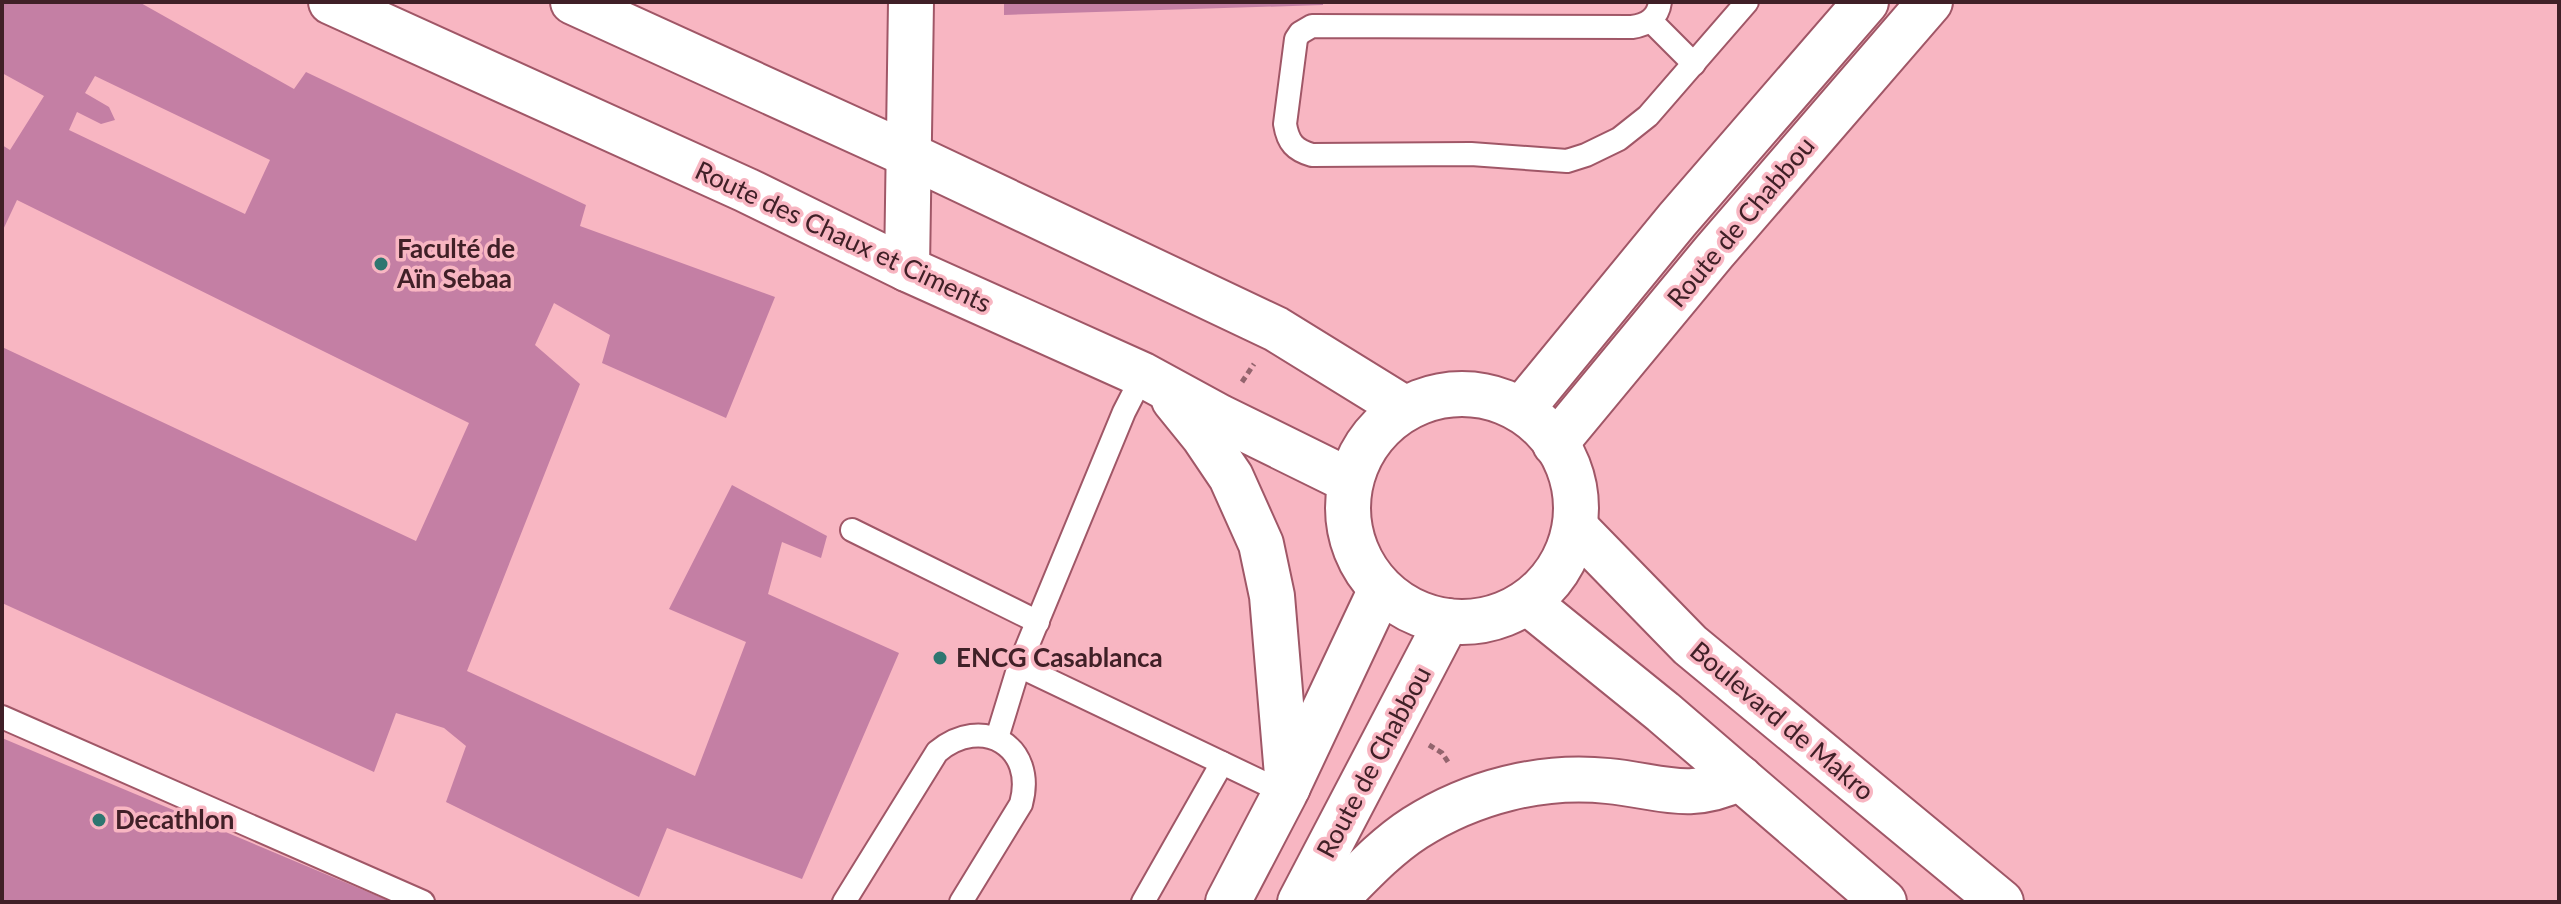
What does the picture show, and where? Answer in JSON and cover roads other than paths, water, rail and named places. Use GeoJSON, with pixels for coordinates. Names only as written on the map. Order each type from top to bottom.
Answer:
{"type":"FeatureCollection","features":[{"type":"Feature","properties":{"kind":"street","name":"Route des Chaux et Ciments"},"geometry":{"type":"LineString","coordinates":[[331,2],[746,190],[907,269],[1151,379],[1350,481]]}},
{"type":"Feature","properties":{"kind":"street"},"geometry":{"type":"LineString","coordinates":[[573,2],[909,155],[1276,329],[1404,408]]}},
{"type":"Feature","properties":{"kind":"street"},"geometry":{"type":"LineString","coordinates":[[907,269],[911,2]]}},
{"type":"Feature","properties":{"kind":"street","name":"Route de Chabbou"},"geometry":{"type":"LineString","coordinates":[[1521,410],[1677,220],[1866,2]]}},
{"type":"Feature","properties":{"kind":"street","name":"Route de Chabbou"},"geometry":{"type":"LineString","coordinates":[[1555,444],[1714,252],[1930,2]]}},
{"type":"Feature","properties":{"kind":"street"},"geometry":{"type":"LineString","coordinates":[[1151,379],[1217,455],[1244,502],[1261,544],[1272,596],[1287,790]]}},
{"type":"Feature","properties":{"kind":"street"},"geometry":{"type":"LineString","coordinates":[[1453,393],[1479,394],[1521,410],[1547,430],[1572,476],[1576,501],[1575,527],[1567,553],[1554,577],[1527,602],[1486,620],[1447,621],[1419,614],[1399,603],[1363,570],[1348,516],[1350,481],[1370,439],[1385,422],[1404,408],[1428,397],[1453,393]]}},
{"type":"Feature","properties":{"kind":"street","name":"Boulevard de Makro"},"geometry":{"type":"LineString","coordinates":[[1575,527],[1690,645],[2001,902]]}},
{"type":"Feature","properties":{"kind":"street"},"geometry":{"type":"LineString","coordinates":[[1228,902],[1287,790],[1381,589]]}},
{"type":"Feature","properties":{"kind":"street"},"geometry":{"type":"LineString","coordinates":[[1527,602],[1884,902]]}},
{"type":"Feature","properties":{"kind":"street","name":"Route de Chabbou"},"geometry":{"type":"LineString","coordinates":[[1300,902],[1447,621]]}},
{"type":"Feature","properties":{"kind":"street"},"geometry":{"type":"LineString","coordinates":[[1333,902],[1387,849],[1414,829],[1442,813],[1499,791],[1526,784],[1581,779],[1686,793],[1723,786],[1740,778]]}},
{"type":"Feature","properties":{"kind":"lane"},"geometry":{"type":"LineString","coordinates":[[1694,64],[1656,12],[1632,27],[1312,26],[1300,33],[1295,46],[1285,124],[1290,143],[1312,155],[1471,154],[1567,161],[1603,148],[1634,129],[1694,64],[1747,2]]}},
{"type":"Feature","properties":{"kind":"lane"},"geometry":{"type":"LineString","coordinates":[[997,738],[1019,666],[1124,412],[1151,379]]}},
{"type":"Feature","properties":{"kind":"lane"},"geometry":{"type":"LineString","coordinates":[[852,530],[1038,622]]}},
{"type":"Feature","properties":{"kind":"lane"},"geometry":{"type":"LineString","coordinates":[[1019,666],[1222,763],[1287,790]]}},
{"type":"Feature","properties":{"kind":"lane"},"geometry":{"type":"LineString","coordinates":[[2,717],[423,902]]}},
{"type":"Feature","properties":{"kind":"lane"},"geometry":{"type":"LineString","coordinates":[[844,902],[937,752],[949,741],[965,735],[981,734],[997,738],[1018,759],[1024,773],[1025,789],[1021,804],[961,902]]}},
{"type":"Feature","properties":{"kind":"lane"},"geometry":{"type":"LineString","coordinates":[[1143,902],[1222,763]]}},
{"type":"Feature","properties":{"kind":"place","name":"Faculté de Aïn Sebaa"},"geometry":{"type":"Point","coordinates":[381,264]}},
{"type":"Feature","properties":{"kind":"place","name":"ENCG Casablanca"},"geometry":{"type":"Point","coordinates":[940,658]}},
{"type":"Feature","properties":{"kind":"place","name":"Decathlon"},"geometry":{"type":"Point","coordinates":[99,820]}}]}
